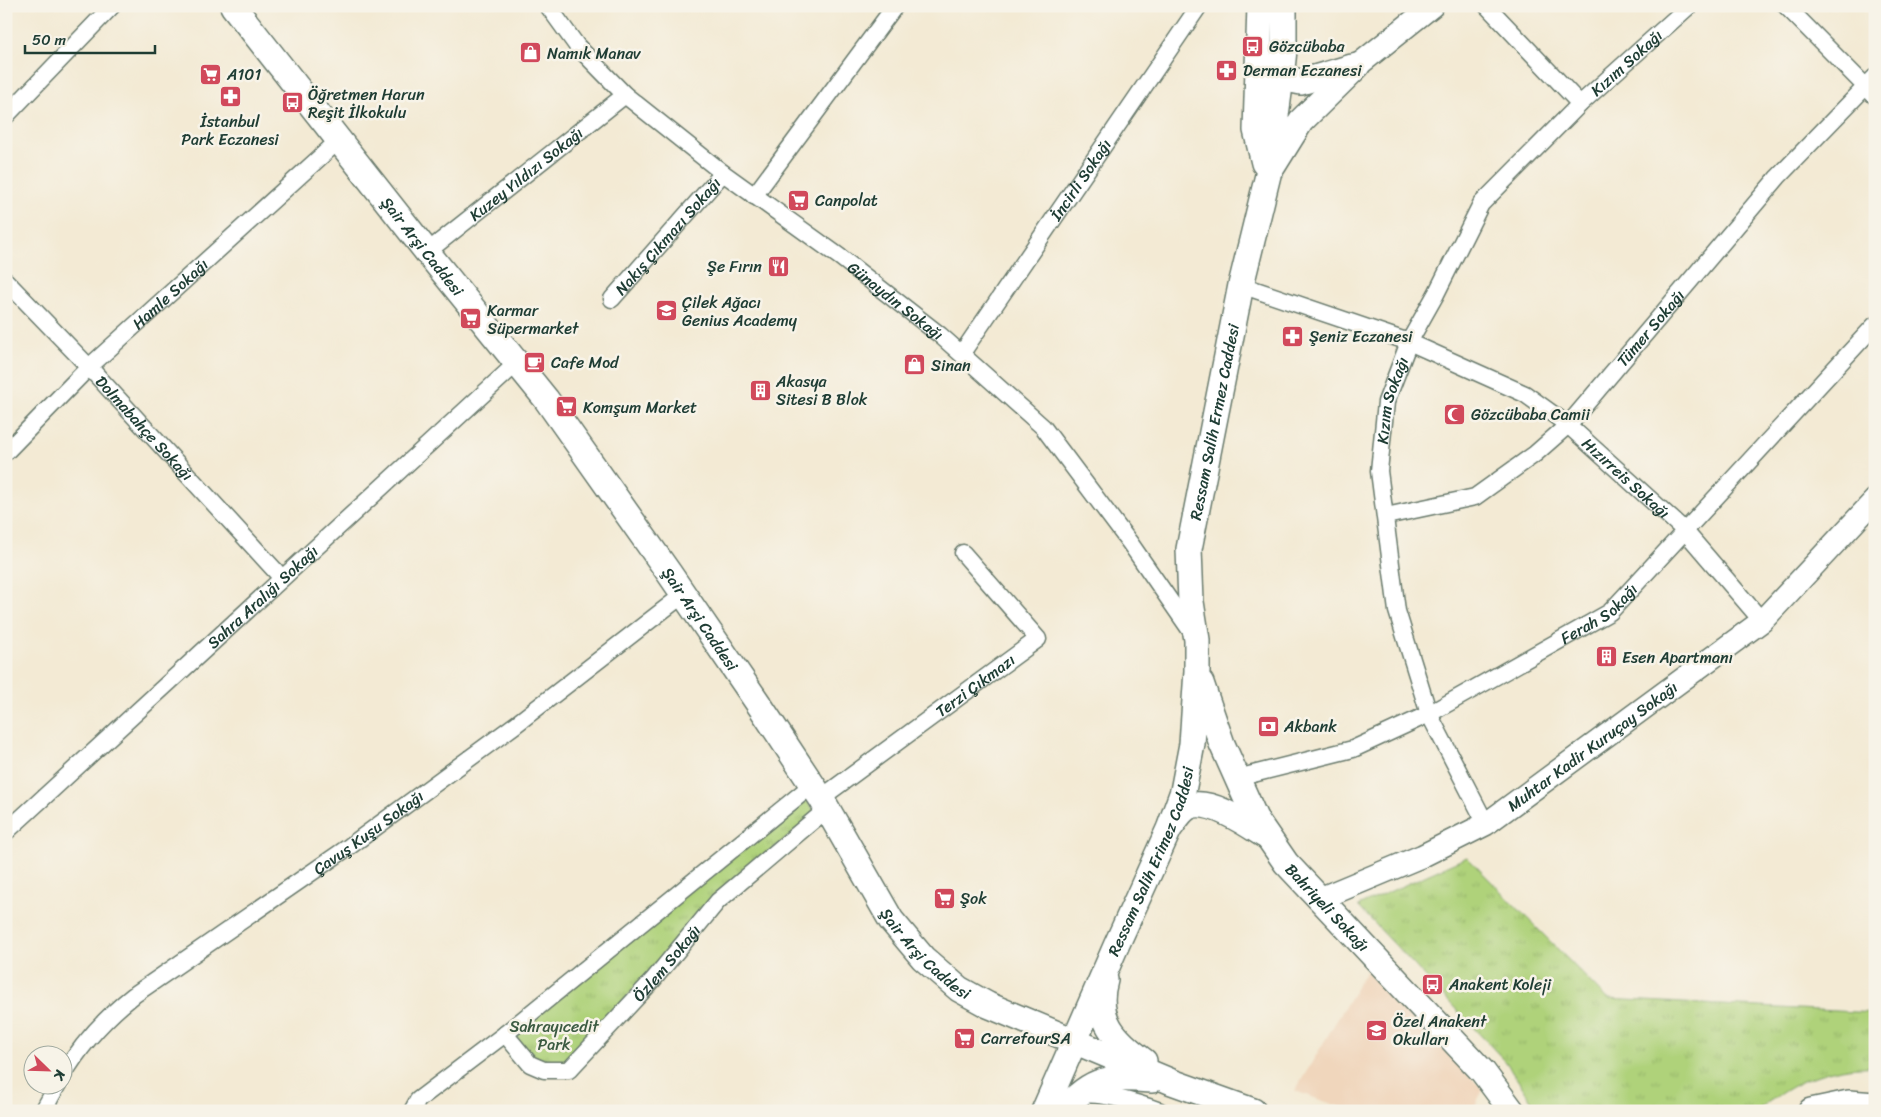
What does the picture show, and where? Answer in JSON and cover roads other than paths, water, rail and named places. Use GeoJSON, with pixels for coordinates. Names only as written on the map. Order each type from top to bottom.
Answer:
{"type":"FeatureCollection","features":[{"type":"Feature","properties":{"kind":"main road","name":"Şair Arşi Caddesi"},"geometry":{"type":"LineString","coordinates":[[232,6],[426,252],[546,398],[684,594],[820,798],[891,920],[923,958],[959,989],[988,1005],[1172,1082],[1253,1111]]}},
{"type":"Feature","properties":{"kind":"main road","name":"Ressam Salih Ermez Caddesi"},"geometry":{"type":"LineString","coordinates":[[1260,6],[1256,130],[1268,175]]}},
{"type":"Feature","properties":{"kind":"main road","name":"Ressam Salih Ermez Caddesi"},"geometry":{"type":"LineString","coordinates":[[1197,671],[1197,640],[1191,602],[1189,549],[1241,285],[1268,175],[1281,78],[1284,6]]}},
{"type":"Feature","properties":{"kind":"main road"},"geometry":{"type":"LineString","coordinates":[[1258,60],[1281,78],[1301,82],[1357,66]]}},
{"type":"Feature","properties":{"kind":"main road"},"geometry":{"type":"LineString","coordinates":[[1268,175],[1301,121],[1357,66]]}},
{"type":"Feature","properties":{"kind":"main road","name":"Bahriyeli Sokağı"},"geometry":{"type":"LineString","coordinates":[[1197,671],[1222,744],[1255,818],[1286,863],[1483,1072],[1512,1111]]}},
{"type":"Feature","properties":{"kind":"main road","name":"Ressam Salih Erimez Caddesi"},"geometry":{"type":"LineString","coordinates":[[1044,1111],[1169,829],[1182,791],[1192,744],[1197,671]]}},
{"type":"Feature","properties":{"kind":"main road"},"geometry":{"type":"LineString","coordinates":[[1169,829],[1187,807],[1198,805],[1213,807],[1233,816],[1270,840]]}},
{"type":"Feature","properties":{"kind":"main road"},"geometry":{"type":"LineString","coordinates":[[1116,946],[1103,991],[1103,1008],[1108,1025],[1116,1038],[1125,1047],[1172,1082]]}},
{"type":"Feature","properties":{"kind":"main road"},"geometry":{"type":"LineString","coordinates":[[1483,1072],[1494,1098],[1494,1111]]}},
{"type":"Feature","properties":{"kind":"main road"},"geometry":{"type":"LineString","coordinates":[[1069,1105],[1095,1083],[1111,1078],[1172,1082]]}},
{"type":"Feature","properties":{"kind":"main road"},"geometry":{"type":"LineString","coordinates":[[1810,1111],[1849,1103],[1875,1105]]}},
{"type":"Feature","properties":{"kind":"street"},"geometry":{"type":"LineString","coordinates":[[6,116],[112,6]]}},
{"type":"Feature","properties":{"kind":"street","name":"Günaydın Sokağı"},"geometry":{"type":"LineString","coordinates":[[548,6],[577,46],[625,95],[723,173],[840,257],[962,353],[1043,427],[1130,543],[1197,640]]}},
{"type":"Feature","properties":{"kind":"street"},"geometry":{"type":"LineString","coordinates":[[754,196],[895,6]]}},
{"type":"Feature","properties":{"kind":"street"},"geometry":{"type":"LineString","coordinates":[[1357,66],[1432,6]]}},
{"type":"Feature","properties":{"kind":"street"},"geometry":{"type":"LineString","coordinates":[[1487,6],[1580,104]]}},
{"type":"Feature","properties":{"kind":"street","name":"Kızım Sokağı"},"geometry":{"type":"LineString","coordinates":[[1486,824],[1429,714],[1397,611],[1379,471],[1386,402],[1409,342],[1436,294],[1480,204],[1580,104],[1689,6]]}},
{"type":"Feature","properties":{"kind":"street"},"geometry":{"type":"LineString","coordinates":[[1786,6],[1872,86]]}},
{"type":"Feature","properties":{"kind":"street","name":"İncirli Sokağı"},"geometry":{"type":"LineString","coordinates":[[962,353],[1194,8]]}},
{"type":"Feature","properties":{"kind":"street","name":"Tümer Sokağı"},"geometry":{"type":"LineString","coordinates":[[1386,516],[1475,497],[1535,454],[1568,425],[1778,177],[1872,86]]}},
{"type":"Feature","properties":{"kind":"street","name":"Kuzey Yıldızı Sokağı"},"geometry":{"type":"LineString","coordinates":[[426,252],[625,95]]}},
{"type":"Feature","properties":{"kind":"street","name":"Hamle Sokağı"},"geometry":{"type":"LineString","coordinates":[[6,452],[89,367],[338,141]]}},
{"type":"Feature","properties":{"kind":"street","name":"Nakış Çıkmazı Sokağı"},"geometry":{"type":"LineString","coordinates":[[612,299],[723,173]]}},
{"type":"Feature","properties":{"kind":"street","name":"Dolmabahçe Sokağı"},"geometry":{"type":"LineString","coordinates":[[6,281],[89,367],[282,578]]}},
{"type":"Feature","properties":{"kind":"street","name":"Hızırreis Sokağı"},"geometry":{"type":"LineString","coordinates":[[1241,285],[1409,342],[1525,394],[1568,425],[1684,530],[1762,621]]}},
{"type":"Feature","properties":{"kind":"street","name":"Ferah Sokağı"},"geometry":{"type":"LineString","coordinates":[[1238,778],[1353,749],[1429,714],[1610,612],[1875,325]]}},
{"type":"Feature","properties":{"kind":"street","name":"Sahra Aralığı Sokağı"},"geometry":{"type":"LineString","coordinates":[[6,832],[518,362]]}},
{"type":"Feature","properties":{"kind":"street","name":"Muhtar Kadir Kuruçay Sokağı"},"geometry":{"type":"LineString","coordinates":[[1319,899],[1422,856],[1486,824],[1762,621],[1875,500]]}},
{"type":"Feature","properties":{"kind":"street","name":"Terzi Çıkmazı"},"geometry":{"type":"LineString","coordinates":[[820,798],[1038,639],[963,553]]}},
{"type":"Feature","properties":{"kind":"street","name":"Çavuş Kuşu Sokağı"},"geometry":{"type":"LineString","coordinates":[[72,1061],[84,1044],[111,1014],[134,995],[388,818],[515,725],[684,594]]}},
{"type":"Feature","properties":{"kind":"street"},"geometry":{"type":"LineString","coordinates":[[412,1111],[418,1100],[820,798]]}},
{"type":"Feature","properties":{"kind":"street","name":"Özlem Sokağı"},"geometry":{"type":"LineString","coordinates":[[505,1034],[530,1064],[544,1070],[568,1070],[653,980],[718,902],[820,798]]}},
{"type":"Feature","properties":{"kind":"street"},"geometry":{"type":"LineString","coordinates":[[43,1111],[52,1094]]}},
{"type":"Feature","properties":{"kind":"street"},"geometry":{"type":"LineString","coordinates":[[1069,1105],[1087,1094],[1119,1099],[1160,1111]]}},
{"type":"Feature","properties":{"kind":"place","name":"Gözcübaba"},"geometry":{"type":"Point","coordinates":[1253,46]}},
{"type":"Feature","properties":{"kind":"place","name":"Namık Manav"},"geometry":{"type":"Point","coordinates":[531,53]}},
{"type":"Feature","properties":{"kind":"place","name":"Derman Eczanesi"},"geometry":{"type":"Point","coordinates":[1227,70]}},
{"type":"Feature","properties":{"kind":"place","name":"A101"},"geometry":{"type":"Point","coordinates":[211,74]}},
{"type":"Feature","properties":{"kind":"place","name":"İstanbul Park Eczanesi"},"geometry":{"type":"Point","coordinates":[230,97]}},
{"type":"Feature","properties":{"kind":"place","name":"Öğretmen Harun Reşit İlkokulu"},"geometry":{"type":"Point","coordinates":[292,103]}},
{"type":"Feature","properties":{"kind":"place","name":"Canpolat"},"geometry":{"type":"Point","coordinates":[799,200]}},
{"type":"Feature","properties":{"kind":"place","name":"Şe Fırın"},"geometry":{"type":"Point","coordinates":[778,266]}},
{"type":"Feature","properties":{"kind":"place","name":"Çilek Ağacı Genius Academy"},"geometry":{"type":"Point","coordinates":[666,311]}},
{"type":"Feature","properties":{"kind":"place","name":"Karmar Süpermarket"},"geometry":{"type":"Point","coordinates":[471,319]}},
{"type":"Feature","properties":{"kind":"place","name":"Şeniz Eczanesi"},"geometry":{"type":"Point","coordinates":[1293,336]}},
{"type":"Feature","properties":{"kind":"place","name":"Cafe Mod"},"geometry":{"type":"Point","coordinates":[535,362]}},
{"type":"Feature","properties":{"kind":"place","name":"Sinan"},"geometry":{"type":"Point","coordinates":[915,365]}},
{"type":"Feature","properties":{"kind":"place","name":"Akasya Sitesi B Blok"},"geometry":{"type":"Point","coordinates":[760,390]}},
{"type":"Feature","properties":{"kind":"place","name":"Komşum Market"},"geometry":{"type":"Point","coordinates":[567,407]}},
{"type":"Feature","properties":{"kind":"place","name":"Gözcübaba Camii"},"geometry":{"type":"Point","coordinates":[1455,414]}},
{"type":"Feature","properties":{"kind":"place","name":"Esen Apartmanı"},"geometry":{"type":"Point","coordinates":[1606,657]}},
{"type":"Feature","properties":{"kind":"place","name":"Akbank"},"geometry":{"type":"Point","coordinates":[1268,726]}},
{"type":"Feature","properties":{"kind":"place","name":"Şok"},"geometry":{"type":"Point","coordinates":[944,898]}},
{"type":"Feature","properties":{"kind":"place","name":"Anakent Koleji"},"geometry":{"type":"Point","coordinates":[1433,984]}},
{"type":"Feature","properties":{"kind":"place","name":"Özel Anakent Okulları"},"geometry":{"type":"Point","coordinates":[1377,1030]}},
{"type":"Feature","properties":{"kind":"place","name":"CarrefourSA"},"geometry":{"type":"Point","coordinates":[965,1038]}},
{"type":"Feature","properties":{"kind":"park label","name":"Sahrayıcedit Park"},"geometry":{"type":"Point","coordinates":[554,1035]}}]}
